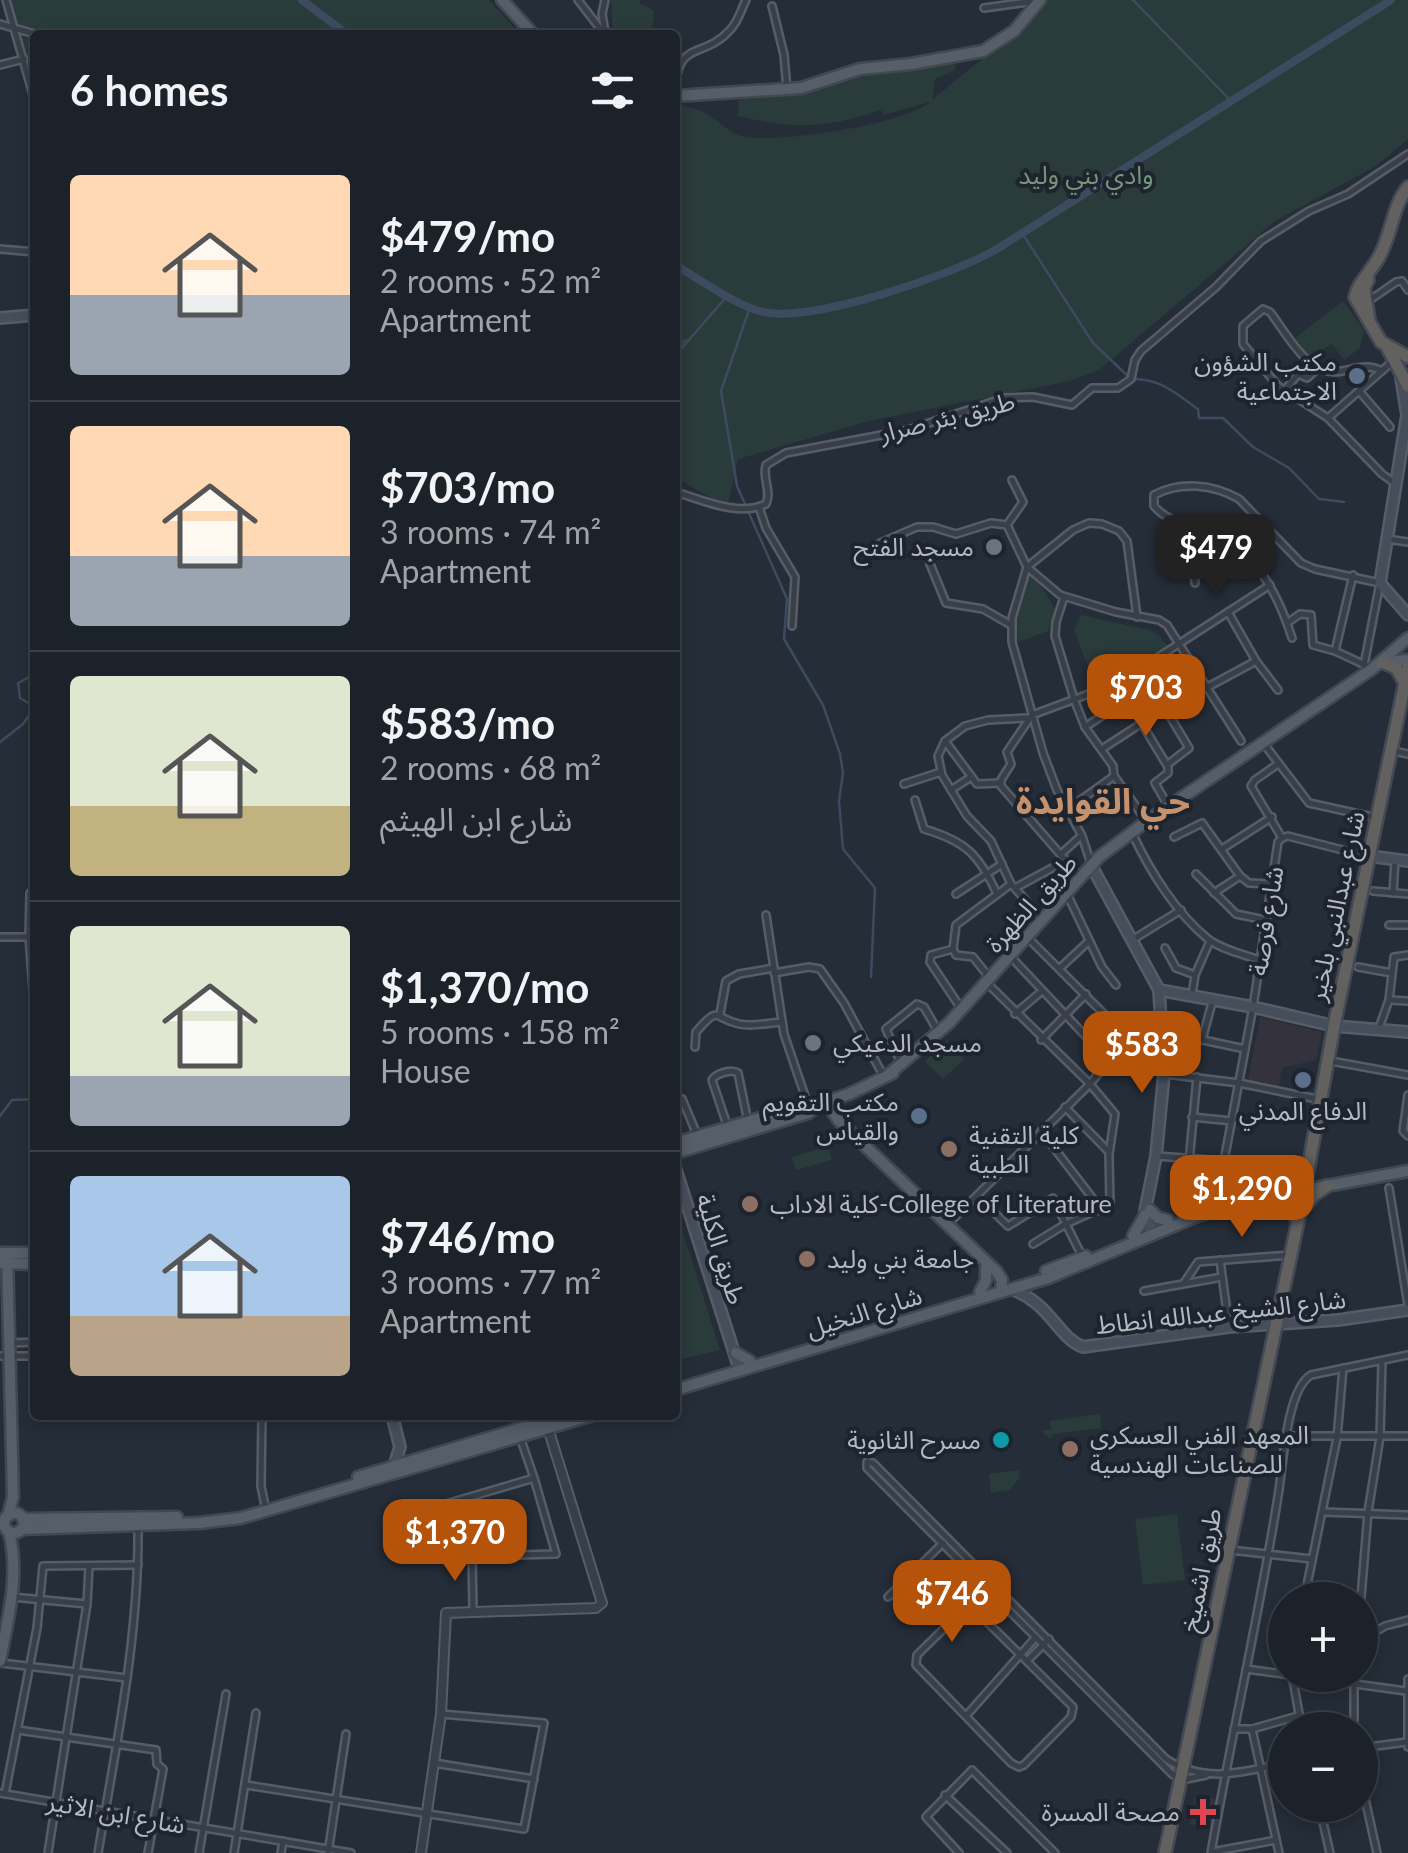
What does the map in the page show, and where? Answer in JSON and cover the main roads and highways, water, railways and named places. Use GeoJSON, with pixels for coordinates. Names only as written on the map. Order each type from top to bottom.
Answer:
{"type":"FeatureCollection","features":[{"type":"Feature","properties":{"kind":"highway"},"geometry":{"type":"LineString","coordinates":[[1405,381],[1387,347],[1371,328],[1361,296],[1386,243],[1398,202],[1408,187]]}},
{"type":"Feature","properties":{"kind":"highway"},"geometry":{"type":"LineString","coordinates":[[1387,347],[1408,357]]}},
{"type":"Feature","properties":{"kind":"highway","name":"شارع عبدالنبي بلخير"},"geometry":{"type":"LineString","coordinates":[[1302,1187],[1404,700],[1408,664]]}},
{"type":"Feature","properties":{"kind":"highway"},"geometry":{"type":"LineString","coordinates":[[1373,665],[1396,668],[1404,683]]}},
{"type":"Feature","properties":{"kind":"highway"},"geometry":{"type":"LineString","coordinates":[[1308,1163],[1328,1183],[1297,1215],[1279,1192],[1308,1163]]}},
{"type":"Feature","properties":{"kind":"highway","name":"طريق اشميخ"},"geometry":{"type":"LineString","coordinates":[[1165,1853],[1302,1187]]}},
{"type":"Feature","properties":{"kind":"main road"},"geometry":{"type":"LineString","coordinates":[[502,0],[529,30]]}},
{"type":"Feature","properties":{"kind":"main road"},"geometry":{"type":"LineString","coordinates":[[680,95],[801,88],[860,69],[983,51],[1014,31],[1040,0]]}},
{"type":"Feature","properties":{"kind":"main road"},"geometry":{"type":"LineString","coordinates":[[0,318],[30,315]]}},
{"type":"Feature","properties":{"kind":"main road"},"geometry":{"type":"LineString","coordinates":[[1405,381],[1408,410],[1380,583],[1408,616]]}},
{"type":"Feature","properties":{"kind":"main road","name":"طريق الظهرة"},"geometry":{"type":"LineString","coordinates":[[680,1151],[849,1094],[922,1053],[1095,861],[1408,638]]}},
{"type":"Feature","properties":{"kind":"main road"},"geometry":{"type":"LineString","coordinates":[[1373,665],[1408,664]]}},
{"type":"Feature","properties":{"kind":"main road"},"geometry":{"type":"LineString","coordinates":[[1369,856],[1408,862]]}},
{"type":"Feature","properties":{"kind":"main road"},"geometry":{"type":"LineString","coordinates":[[1095,861],[1159,990],[1164,1032],[1164,1074],[1148,1209],[1133,1236]]}},
{"type":"Feature","properties":{"kind":"main road"},"geometry":{"type":"LineString","coordinates":[[1159,990],[1334,1026],[1408,1032]]}},
{"type":"Feature","properties":{"kind":"main road","name":"طريق الظهرة"},"geometry":{"type":"LineString","coordinates":[[886,1076],[939,1034]]}},
{"type":"Feature","properties":{"kind":"main road"},"geometry":{"type":"LineString","coordinates":[[817,1105],[842,1122],[849,1094]]}},
{"type":"Feature","properties":{"kind":"main road","name":"طريق الظهرة"},"geometry":{"type":"LineString","coordinates":[[680,1142],[817,1105]]}},
{"type":"Feature","properties":{"kind":"main road","name":"شارع الشيخ عبدالله انطاط"},"geometry":{"type":"LineString","coordinates":[[842,1122],[1006,1284]]}},
{"type":"Feature","properties":{"kind":"main road","name":"شارع النخيل"},"geometry":{"type":"LineString","coordinates":[[680,1385],[736,1360],[1006,1284],[1071,1270],[1168,1220],[1209,1205],[1405,1170]]}},
{"type":"Feature","properties":{"kind":"main road","name":"شارع النخيل"},"geometry":{"type":"LineString","coordinates":[[1328,1183],[1405,1170]]}},
{"type":"Feature","properties":{"kind":"main road","name":"طريق الكلية"},"geometry":{"type":"LineString","coordinates":[[680,1183],[736,1360]]}},
{"type":"Feature","properties":{"kind":"main road","name":"شارع النخيل"},"geometry":{"type":"LineString","coordinates":[[736,1360],[1006,1284],[1133,1236],[1279,1192]]}},
{"type":"Feature","properties":{"kind":"main road"},"geometry":{"type":"LineString","coordinates":[[1148,1209],[1158,1218],[1168,1220]]}},
{"type":"Feature","properties":{"kind":"main road"},"geometry":{"type":"LineString","coordinates":[[1148,1209],[1153,1230]]}},
{"type":"Feature","properties":{"kind":"main road"},"geometry":{"type":"LineString","coordinates":[[4,1258],[30,1253]]}},
{"type":"Feature","properties":{"kind":"main road","name":"شارع الشيخ عبدالله انطاط"},"geometry":{"type":"LineString","coordinates":[[978,1256],[1006,1284],[1040,1304],[1071,1340],[1083,1347],[1229,1326],[1338,1320],[1408,1308]]}},
{"type":"Feature","properties":{"kind":"main road"},"geometry":{"type":"LineString","coordinates":[[4,1258],[30,1263]]}},
{"type":"Feature","properties":{"kind":"main road"},"geometry":{"type":"LineString","coordinates":[[0,1662],[12,1596],[6,1472],[4,1356],[8,1342],[4,1258]]}},
{"type":"Feature","properties":{"kind":"main road"},"geometry":{"type":"LineString","coordinates":[[980,1292],[986,1268]]}},
{"type":"Feature","properties":{"kind":"main road"},"geometry":{"type":"LineString","coordinates":[[393,1420],[400,1447],[394,1466]]}},
{"type":"Feature","properties":{"kind":"main road"},"geometry":{"type":"LineString","coordinates":[[10,1523],[200,1527],[520,1437],[556,1420]]}},
{"type":"Feature","properties":{"kind":"main road"},"geometry":{"type":"LineString","coordinates":[[368,1478],[415,1459],[570,1420]]}},
{"type":"Feature","properties":{"kind":"main road"},"geometry":{"type":"LineString","coordinates":[[400,1447],[415,1459]]}},
{"type":"Feature","properties":{"kind":"main road"},"geometry":{"type":"LineString","coordinates":[[10,1523],[261,1512]]}},
{"type":"Feature","properties":{"kind":"main road"},"geometry":{"type":"LineString","coordinates":[[10,1523],[38,1523]]}},
{"type":"Feature","properties":{"kind":"waterway","name":"وادي بني وليد"},"geometry":{"type":"LineString","coordinates":[[302,0],[341,30]]}},
{"type":"Feature","properties":{"kind":"waterway"},"geometry":{"type":"LineString","coordinates":[[1133,0],[1231,101]]}},
{"type":"Feature","properties":{"kind":"waterway","name":"وادي بني وليد"},"geometry":{"type":"LineString","coordinates":[[680,268],[752,309],[786,314],[847,304],[948,271],[997,249],[1391,0]]}},
{"type":"Feature","properties":{"kind":"waterway"},"geometry":{"type":"LineString","coordinates":[[1022,233],[1093,343],[1131,379],[1167,388],[1198,409],[1199,418],[1223,418],[1253,447],[1289,468],[1319,499],[1344,502]]}},
{"type":"Feature","properties":{"kind":"waterway"},"geometry":{"type":"LineString","coordinates":[[680,350],[728,295]]}},
{"type":"Feature","properties":{"kind":"waterway"},"geometry":{"type":"LineString","coordinates":[[750,307],[721,391],[737,486],[787,599],[784,639],[823,705],[840,754],[843,849],[875,888],[871,977]]}},
{"type":"Feature","properties":{"kind":"waterway"},"geometry":{"type":"LineString","coordinates":[[680,344],[687,340]]}},
{"type":"Feature","properties":{"kind":"waterway"},"geometry":{"type":"LineString","coordinates":[[30,677],[18,683],[20,698],[30,704]]}},
{"type":"Feature","properties":{"kind":"waterway"},"geometry":{"type":"LineString","coordinates":[[0,742],[30,714]]}},
{"type":"Feature","properties":{"kind":"waterway"},"geometry":{"type":"LineString","coordinates":[[0,1116],[12,1100],[30,1099]]}},
{"type":"Feature","properties":{"kind":"place","name":"مكتب الشؤون الاجتماعية"},"geometry":{"type":"Point","coordinates":[1357,376]}},
{"type":"Feature","properties":{"kind":"place","name":"مسجد الفتح"},"geometry":{"type":"Point","coordinates":[994,547]}},
{"type":"Feature","properties":{"kind":"place","name":"مسجد الدعيكي"},"geometry":{"type":"Point","coordinates":[813,1043]}},
{"type":"Feature","properties":{"kind":"place","name":"الدفاع المدني"},"geometry":{"type":"Point","coordinates":[1303,1080]}},
{"type":"Feature","properties":{"kind":"place","name":"مكتب التقويم والقياس"},"geometry":{"type":"Point","coordinates":[919,1116]}},
{"type":"Feature","properties":{"kind":"place","name":"كلية التقنية الطبية"},"geometry":{"type":"Point","coordinates":[949,1149]}},
{"type":"Feature","properties":{"kind":"place","name":"كلية الاداب-College of Literature"},"geometry":{"type":"Point","coordinates":[750,1204]}},
{"type":"Feature","properties":{"kind":"place","name":"جامعة بني وليد"},"geometry":{"type":"Point","coordinates":[807,1259]}},
{"type":"Feature","properties":{"kind":"place","name":"مسرح الثانوية"},"geometry":{"type":"Point","coordinates":[1001,1440]}},
{"type":"Feature","properties":{"kind":"place","name":"المعهد الفني العسكري للصناعات الهندسية"},"geometry":{"type":"Point","coordinates":[1070,1449]}},
{"type":"Feature","properties":{"kind":"place","name":"مصحة المسرة"},"geometry":{"type":"Point","coordinates":[1203,1812]}},
{"type":"Feature","properties":{"kind":"district","name":"حي القوايدة"},"geometry":{"type":"Point","coordinates":[1103,802]}}]}
